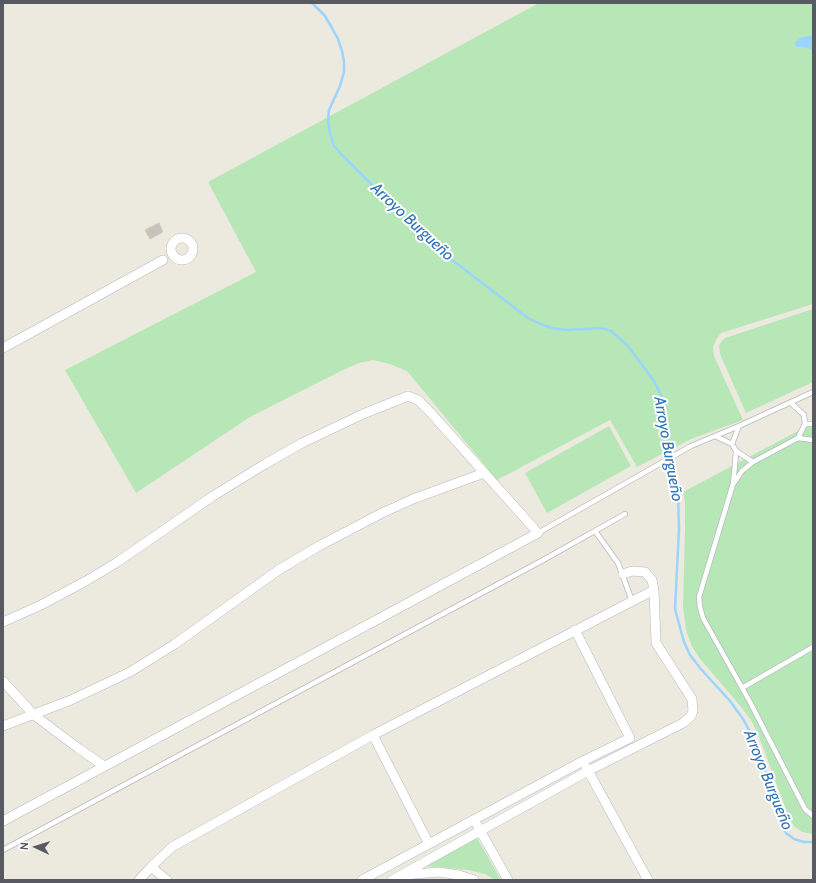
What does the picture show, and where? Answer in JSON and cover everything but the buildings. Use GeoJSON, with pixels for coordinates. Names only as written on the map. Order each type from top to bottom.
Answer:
{"type":"FeatureCollection","features":[{"type":"Feature","properties":{"kind":"street"},"geometry":{"type":"LineString","coordinates":[[3,348],[163,260],[174,242],[180,239],[187,240],[192,246],[190,256],[185,260],[163,260]]}},
{"type":"Feature","properties":{"kind":"street"},"geometry":{"type":"LineString","coordinates":[[171,248],[172,255],[178,260]]}},
{"type":"Feature","properties":{"kind":"street"},"geometry":{"type":"LineString","coordinates":[[3,622],[41,605],[92,578],[212,496],[265,464],[362,414],[408,396],[418,400],[538,533],[3,821]]}},
{"type":"Feature","properties":{"kind":"street"},"geometry":{"type":"LineString","coordinates":[[3,726],[83,695],[130,672],[175,644],[280,569],[319,546],[382,513],[413,499],[484,472]]}},
{"type":"Feature","properties":{"kind":"street"},"geometry":{"type":"LineString","coordinates":[[395,878],[588,771],[682,723],[691,716],[692,699],[656,643],[654,590],[652,580],[645,572],[632,571],[623,574]]}},
{"type":"Feature","properties":{"kind":"street"},"geometry":{"type":"LineString","coordinates":[[139,880],[172,847],[373,735],[632,600],[654,590]]}},
{"type":"Feature","properties":{"kind":"street"},"geometry":{"type":"LineString","coordinates":[[362,880],[630,738],[575,630]]}},
{"type":"Feature","properties":{"kind":"street"},"geometry":{"type":"LineString","coordinates":[[3,681],[34,715],[56,733],[104,766]]}},
{"type":"Feature","properties":{"kind":"street"},"geometry":{"type":"LineString","coordinates":[[373,735],[429,844]]}},
{"type":"Feature","properties":{"kind":"street"},"geometry":{"type":"LineString","coordinates":[[583,762],[648,880]]}},
{"type":"Feature","properties":{"kind":"street"},"geometry":{"type":"LineString","coordinates":[[474,821],[508,880]]}},
{"type":"Feature","properties":{"kind":"street"},"geometry":{"type":"LineString","coordinates":[[151,867],[166,880]]}},
{"type":"Feature","properties":{"kind":"street"},"geometry":{"type":"LineString","coordinates":[[395,878],[415,874],[439,872],[459,875],[474,880]]}},
{"type":"Feature","properties":{"kind":"lane"},"geometry":{"type":"LineString","coordinates":[[538,533],[691,446],[813,392]]}},
{"type":"Feature","properties":{"kind":"lane"},"geometry":{"type":"LineString","coordinates":[[732,484],[742,471],[753,462],[798,438],[805,424],[804,415],[790,403]]}},
{"type":"Feature","properties":{"kind":"lane"},"geometry":{"type":"LineString","coordinates":[[805,424],[813,424]]}},
{"type":"Feature","properties":{"kind":"lane"},"geometry":{"type":"LineString","coordinates":[[732,444],[739,426]]}},
{"type":"Feature","properties":{"kind":"lane"},"geometry":{"type":"LineString","coordinates":[[715,436],[732,444],[736,451],[753,462]]}},
{"type":"Feature","properties":{"kind":"lane"},"geometry":{"type":"LineString","coordinates":[[798,438],[813,440]]}},
{"type":"Feature","properties":{"kind":"lane"},"geometry":{"type":"LineString","coordinates":[[736,451],[736,465],[732,484],[699,597],[700,607],[703,618],[742,688],[805,808],[813,816]]}},
{"type":"Feature","properties":{"kind":"lane"},"geometry":{"type":"LineString","coordinates":[[3,850],[625,514]]}},
{"type":"Feature","properties":{"kind":"lane"},"geometry":{"type":"LineString","coordinates":[[595,531],[618,563],[632,600]]}},
{"type":"Feature","properties":{"kind":"lane"},"geometry":{"type":"LineString","coordinates":[[742,688],[813,647]]}},
{"type":"Feature","properties":{"kind":"green space"},"geometry":{"type":"Polygon","coordinates":[[[539,3],[813,3],[813,304],[721,333],[716,340],[713,347],[714,356],[743,420],[691,439],[637,467],[610,420],[497,480],[407,371],[390,364],[373,360],[359,363],[341,371],[250,417],[136,493],[65,370],[256,272],[208,182],[539,3]]]}},
{"type":"Feature","properties":{"kind":"green space"},"geometry":{"type":"Polygon","coordinates":[[[813,309],[813,382],[746,413],[720,354],[719,346],[721,342],[725,338],[813,309]]]}},
{"type":"Feature","properties":{"kind":"green space"},"geometry":{"type":"Polygon","coordinates":[[[813,423],[813,834],[802,832],[795,827],[790,820],[758,734],[751,720],[692,647],[686,630],[683,606],[685,502],[683,492],[813,423]]]}},
{"type":"Feature","properties":{"kind":"green space"},"geometry":{"type":"Polygon","coordinates":[[[609,426],[631,466],[547,513],[525,473],[609,426]]]}},
{"type":"Feature","properties":{"kind":"green space"},"geometry":{"type":"Polygon","coordinates":[[[477,838],[501,880],[495,880],[485,874],[469,870],[426,866],[477,838]]]}},
{"type":"Feature","properties":{"kind":"water"},"geometry":{"type":"Polygon","coordinates":[[[813,35],[813,51],[808,48],[797,47],[795,45],[795,42],[800,38],[813,35]]]}},
{"type":"Feature","properties":{"kind":"waterway","name":"Arroyo Burgueño"},"geometry":{"type":"LineString","coordinates":[[312,3],[325,16],[338,39],[344,62],[344,72],[340,86],[329,110],[328,121],[334,146],[430,243],[528,318],[551,328],[567,330],[601,328],[611,331],[628,346],[654,381],[661,395],[665,446],[678,494],[679,529],[675,609],[684,642],[690,655],[730,701],[743,719],[755,741],[782,826],[786,833],[794,839],[804,842],[813,842]]}}]}
